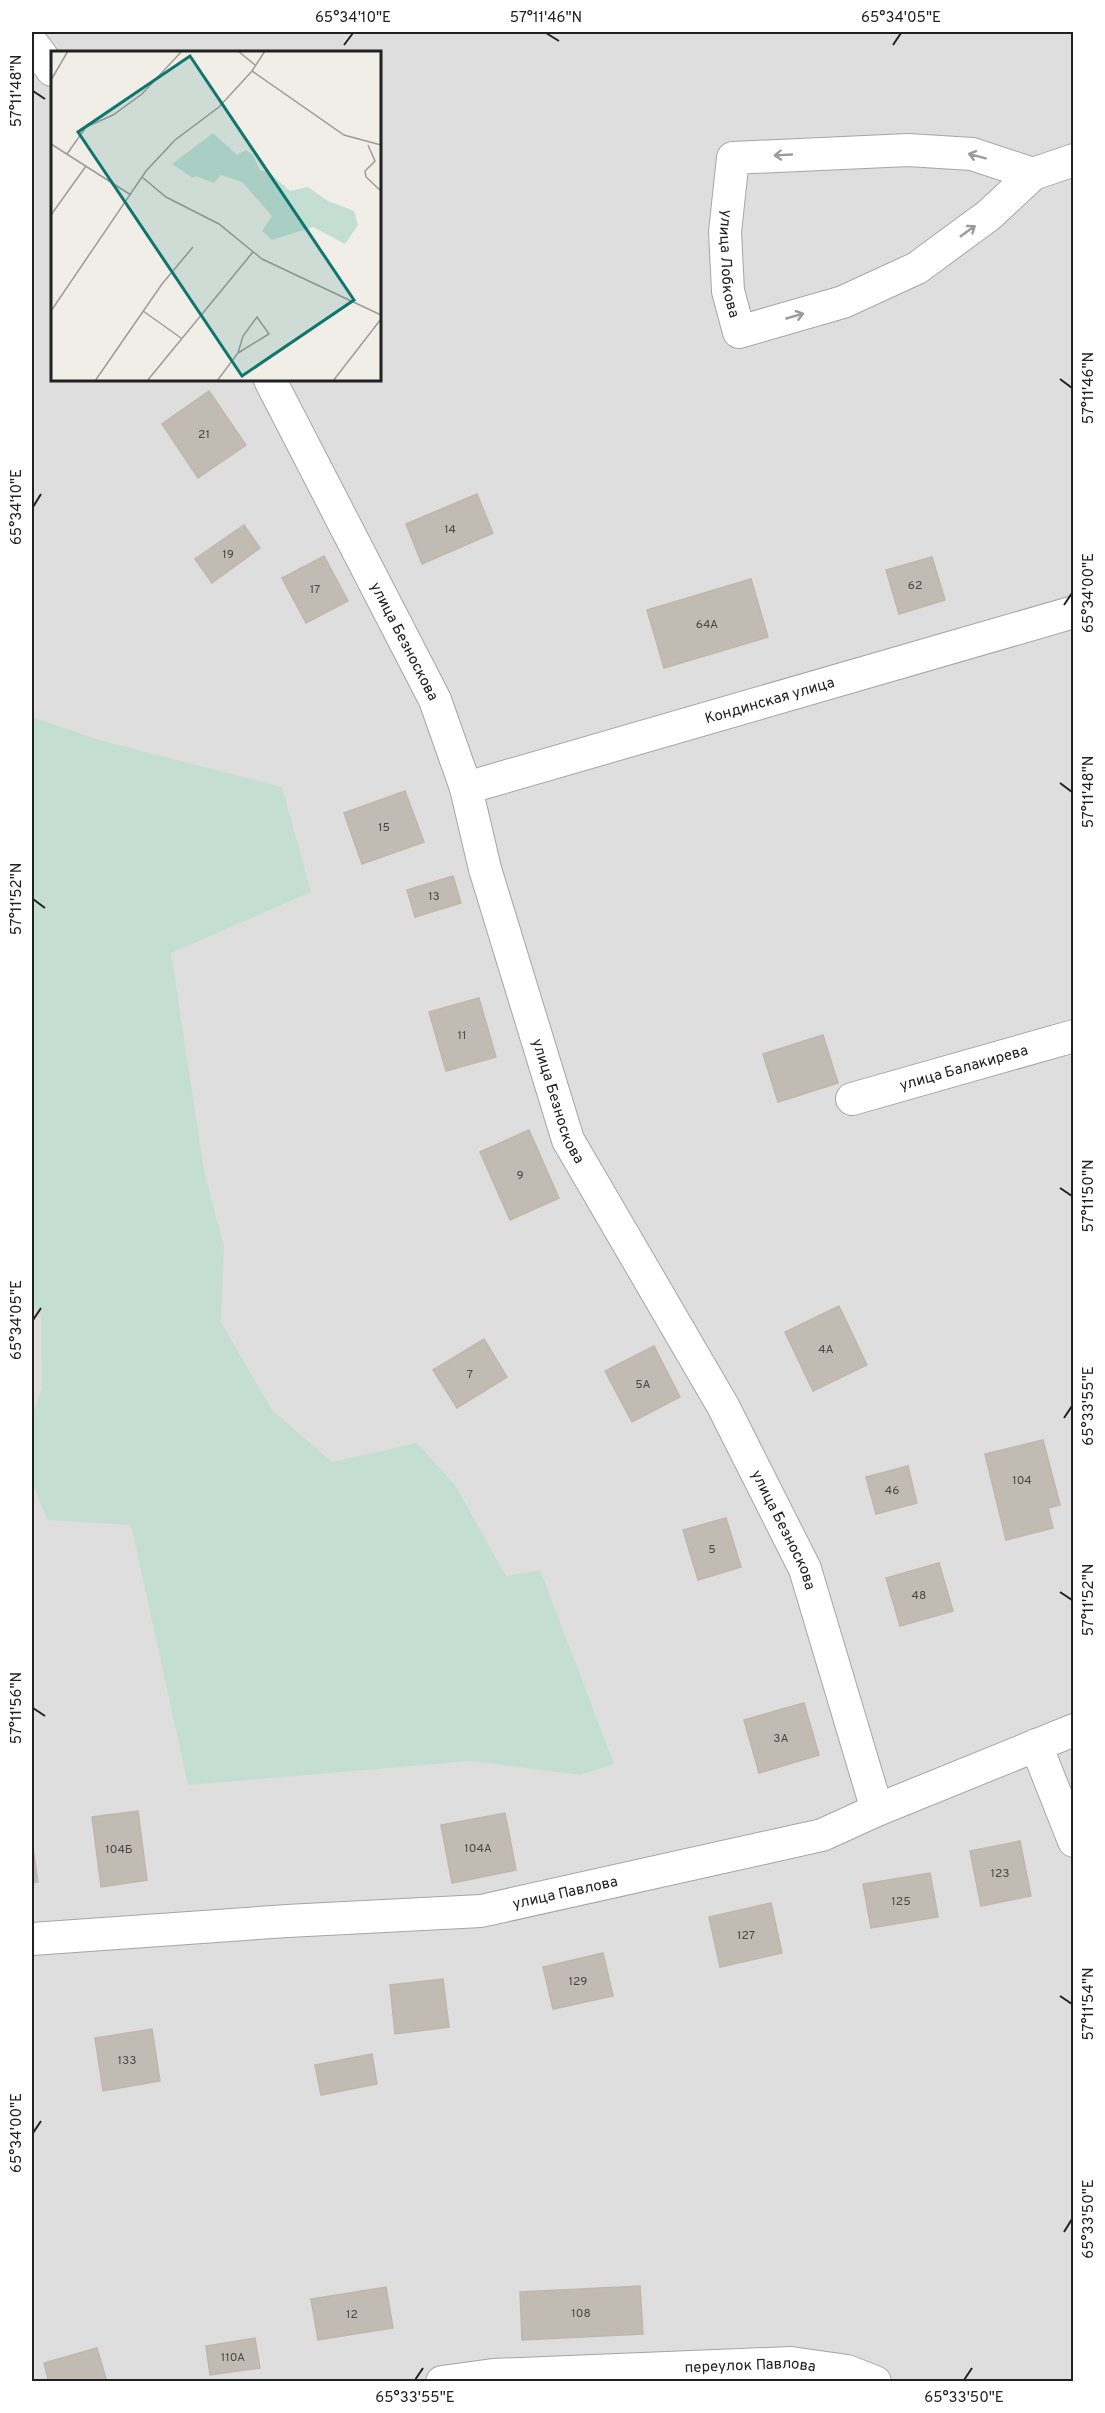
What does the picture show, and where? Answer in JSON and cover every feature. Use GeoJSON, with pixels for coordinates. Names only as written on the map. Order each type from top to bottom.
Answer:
{"type":"FeatureCollection","features":[{"type":"Feature","properties":{"kind":"street"},"geometry":{"type":"LineString","coordinates":[[32,43],[51,69]]}},
{"type":"Feature","properties":{"kind":"street","name":"улица Лобкова"},"geometry":{"type":"LineString","coordinates":[[1033,174],[972,154],[908,150],[733,158],[725,232],[728,291],[739,332],[843,302],[917,268],[989,215],[1033,174],[1074,160]]}},
{"type":"Feature","properties":{"kind":"street","name":"улица Безноскова"},"geometry":{"type":"LineString","coordinates":[[271,381],[435,700],[466,788],[485,869],[568,1140],[723,1406],[805,1569],[877,1810]]}},
{"type":"Feature","properties":{"kind":"street","name":"Кондинская улица"},"geometry":{"type":"LineString","coordinates":[[466,788],[1074,612]]}},
{"type":"Feature","properties":{"kind":"street","name":"улица Балакирева"},"geometry":{"type":"LineString","coordinates":[[852,1099],[1074,1036]]}},
{"type":"Feature","properties":{"kind":"street","name":"улица Павлова"},"geometry":{"type":"LineString","coordinates":[[32,1939],[286,1921],[481,1911],[822,1834],[1074,1730]]}},
{"type":"Feature","properties":{"kind":"street"},"geometry":{"type":"LineString","coordinates":[[1036,1745],[1074,1841]]}},
{"type":"Feature","properties":{"kind":"street","name":"переулок Павлова"},"geometry":{"type":"LineString","coordinates":[[442,2382],[493,2375],[791,2363],[847,2371],[875,2382]]}},
{"type":"Feature","properties":{"kind":"shaded area"},"geometry":{"type":"Polygon","coordinates":[[[32,32],[1073,32],[1073,2381],[32,2381],[32,32]]]}},
{"type":"Feature","properties":{"kind":"green space"},"geometry":{"type":"Polygon","coordinates":[[[32,717],[99,740],[282,787],[311,892],[171,953],[204,1171],[224,1247],[221,1322],[272,1410],[332,1462],[417,1443],[455,1485],[506,1576],[540,1570],[614,1764],[580,1775],[470,1761],[188,1785],[131,1525],[47,1520],[32,1482],[32,1416],[42,1388],[41,1317],[32,1305],[32,717]]]}},
{"type":"Feature","properties":{"kind":"building"},"geometry":{"type":"Polygon","coordinates":[[[209,391],[246,445],[198,478],[162,424],[209,391]]]}},
{"type":"Feature","properties":{"kind":"building"},"geometry":{"type":"Polygon","coordinates":[[[477,494],[493,533],[422,564],[406,524],[477,494]]]}},
{"type":"Feature","properties":{"kind":"building"},"geometry":{"type":"Polygon","coordinates":[[[244,525],[260,548],[212,583],[195,559],[244,525]]]}},
{"type":"Feature","properties":{"kind":"building"},"geometry":{"type":"Polygon","coordinates":[[[324,556],[348,601],[306,623],[282,578],[324,556]]]}},
{"type":"Feature","properties":{"kind":"building"},"geometry":{"type":"Polygon","coordinates":[[[932,557],[945,600],[899,614],[886,570],[932,557]]]}},
{"type":"Feature","properties":{"kind":"building"},"geometry":{"type":"Polygon","coordinates":[[[751,579],[768,637],[664,668],[647,610],[751,579]]]}},
{"type":"Feature","properties":{"kind":"building"},"geometry":{"type":"Polygon","coordinates":[[[405,791],[424,842],[362,864],[344,813],[405,791]]]}},
{"type":"Feature","properties":{"kind":"building"},"geometry":{"type":"Polygon","coordinates":[[[453,876],[461,903],[415,917],[407,890],[453,876]]]}},
{"type":"Feature","properties":{"kind":"building"},"geometry":{"type":"Polygon","coordinates":[[[479,998],[496,1057],[446,1071],[429,1012],[479,998]]]}},
{"type":"Feature","properties":{"kind":"building"},"geometry":{"type":"Polygon","coordinates":[[[823,1035],[838,1083],[778,1102],[763,1054],[823,1035]]]}},
{"type":"Feature","properties":{"kind":"building"},"geometry":{"type":"Polygon","coordinates":[[[529,1130],[559,1198],[510,1220],[480,1152],[529,1130]]]}},
{"type":"Feature","properties":{"kind":"building"},"geometry":{"type":"Polygon","coordinates":[[[839,1306],[867,1365],[813,1391],[785,1332],[839,1306]]]}},
{"type":"Feature","properties":{"kind":"building"},"geometry":{"type":"Polygon","coordinates":[[[484,1339],[507,1377],[457,1408],[433,1370],[484,1339]]]}},
{"type":"Feature","properties":{"kind":"building"},"geometry":{"type":"Polygon","coordinates":[[[654,1346],[680,1397],[632,1422],[605,1371],[654,1346]]]}},
{"type":"Feature","properties":{"kind":"building"},"geometry":{"type":"Polygon","coordinates":[[[1043,1440],[1060,1505],[1048,1508],[1053,1528],[1006,1540],[985,1454],[1043,1440]]]}},
{"type":"Feature","properties":{"kind":"building"},"geometry":{"type":"Polygon","coordinates":[[[908,1466],[917,1503],[876,1514],[866,1477],[908,1466]]]}},
{"type":"Feature","properties":{"kind":"building"},"geometry":{"type":"Polygon","coordinates":[[[726,1518],[741,1567],[698,1580],[683,1530],[726,1518]]]}},
{"type":"Feature","properties":{"kind":"building"},"geometry":{"type":"Polygon","coordinates":[[[939,1563],[953,1611],[900,1626],[886,1578],[939,1563]]]}},
{"type":"Feature","properties":{"kind":"building"},"geometry":{"type":"Polygon","coordinates":[[[804,1703],[819,1755],[759,1773],[744,1720],[804,1703]]]}},
{"type":"Feature","properties":{"kind":"building"},"geometry":{"type":"Polygon","coordinates":[[[138,1811],[147,1880],[101,1887],[92,1817],[138,1811]]]}},
{"type":"Feature","properties":{"kind":"building"},"geometry":{"type":"Polygon","coordinates":[[[505,1813],[516,1870],[452,1883],[441,1825],[505,1813]]]}},
{"type":"Feature","properties":{"kind":"building"},"geometry":{"type":"Polygon","coordinates":[[[1020,1841],[1031,1896],[981,1906],[970,1851],[1020,1841]]]}},
{"type":"Feature","properties":{"kind":"building"},"geometry":{"type":"Polygon","coordinates":[[[32,1842],[38,1882],[32,1883],[32,1842]]]}},
{"type":"Feature","properties":{"kind":"building"},"geometry":{"type":"Polygon","coordinates":[[[930,1873],[938,1917],[871,1928],[863,1884],[930,1873]]]}},
{"type":"Feature","properties":{"kind":"building"},"geometry":{"type":"Polygon","coordinates":[[[771,1903],[782,1953],[720,1967],[709,1917],[771,1903]]]}},
{"type":"Feature","properties":{"kind":"building"},"geometry":{"type":"Polygon","coordinates":[[[603,1953],[613,1996],[553,2009],[543,1967],[603,1953]]]}},
{"type":"Feature","properties":{"kind":"building"},"geometry":{"type":"Polygon","coordinates":[[[443,1979],[449,2027],[395,2034],[390,1985],[443,1979]]]}},
{"type":"Feature","properties":{"kind":"building"},"geometry":{"type":"Polygon","coordinates":[[[152,2029],[160,2081],[103,2091],[95,2038],[152,2029]]]}},
{"type":"Feature","properties":{"kind":"building"},"geometry":{"type":"Polygon","coordinates":[[[372,2054],[377,2084],[321,2095],[315,2065],[372,2054]]]}},
{"type":"Feature","properties":{"kind":"building"},"geometry":{"type":"Polygon","coordinates":[[[640,2286],[643,2334],[522,2340],[520,2292],[640,2286]]]}},
{"type":"Feature","properties":{"kind":"building"},"geometry":{"type":"Polygon","coordinates":[[[386,2287],[393,2328],[318,2340],[311,2299],[386,2287]]]}},
{"type":"Feature","properties":{"kind":"building"},"geometry":{"type":"Polygon","coordinates":[[[255,2338],[260,2368],[210,2375],[206,2346],[255,2338]]]}},
{"type":"Feature","properties":{"kind":"building"},"geometry":{"type":"Polygon","coordinates":[[[97,2348],[107,2382],[49,2382],[44,2363],[97,2348]]]}}]}
